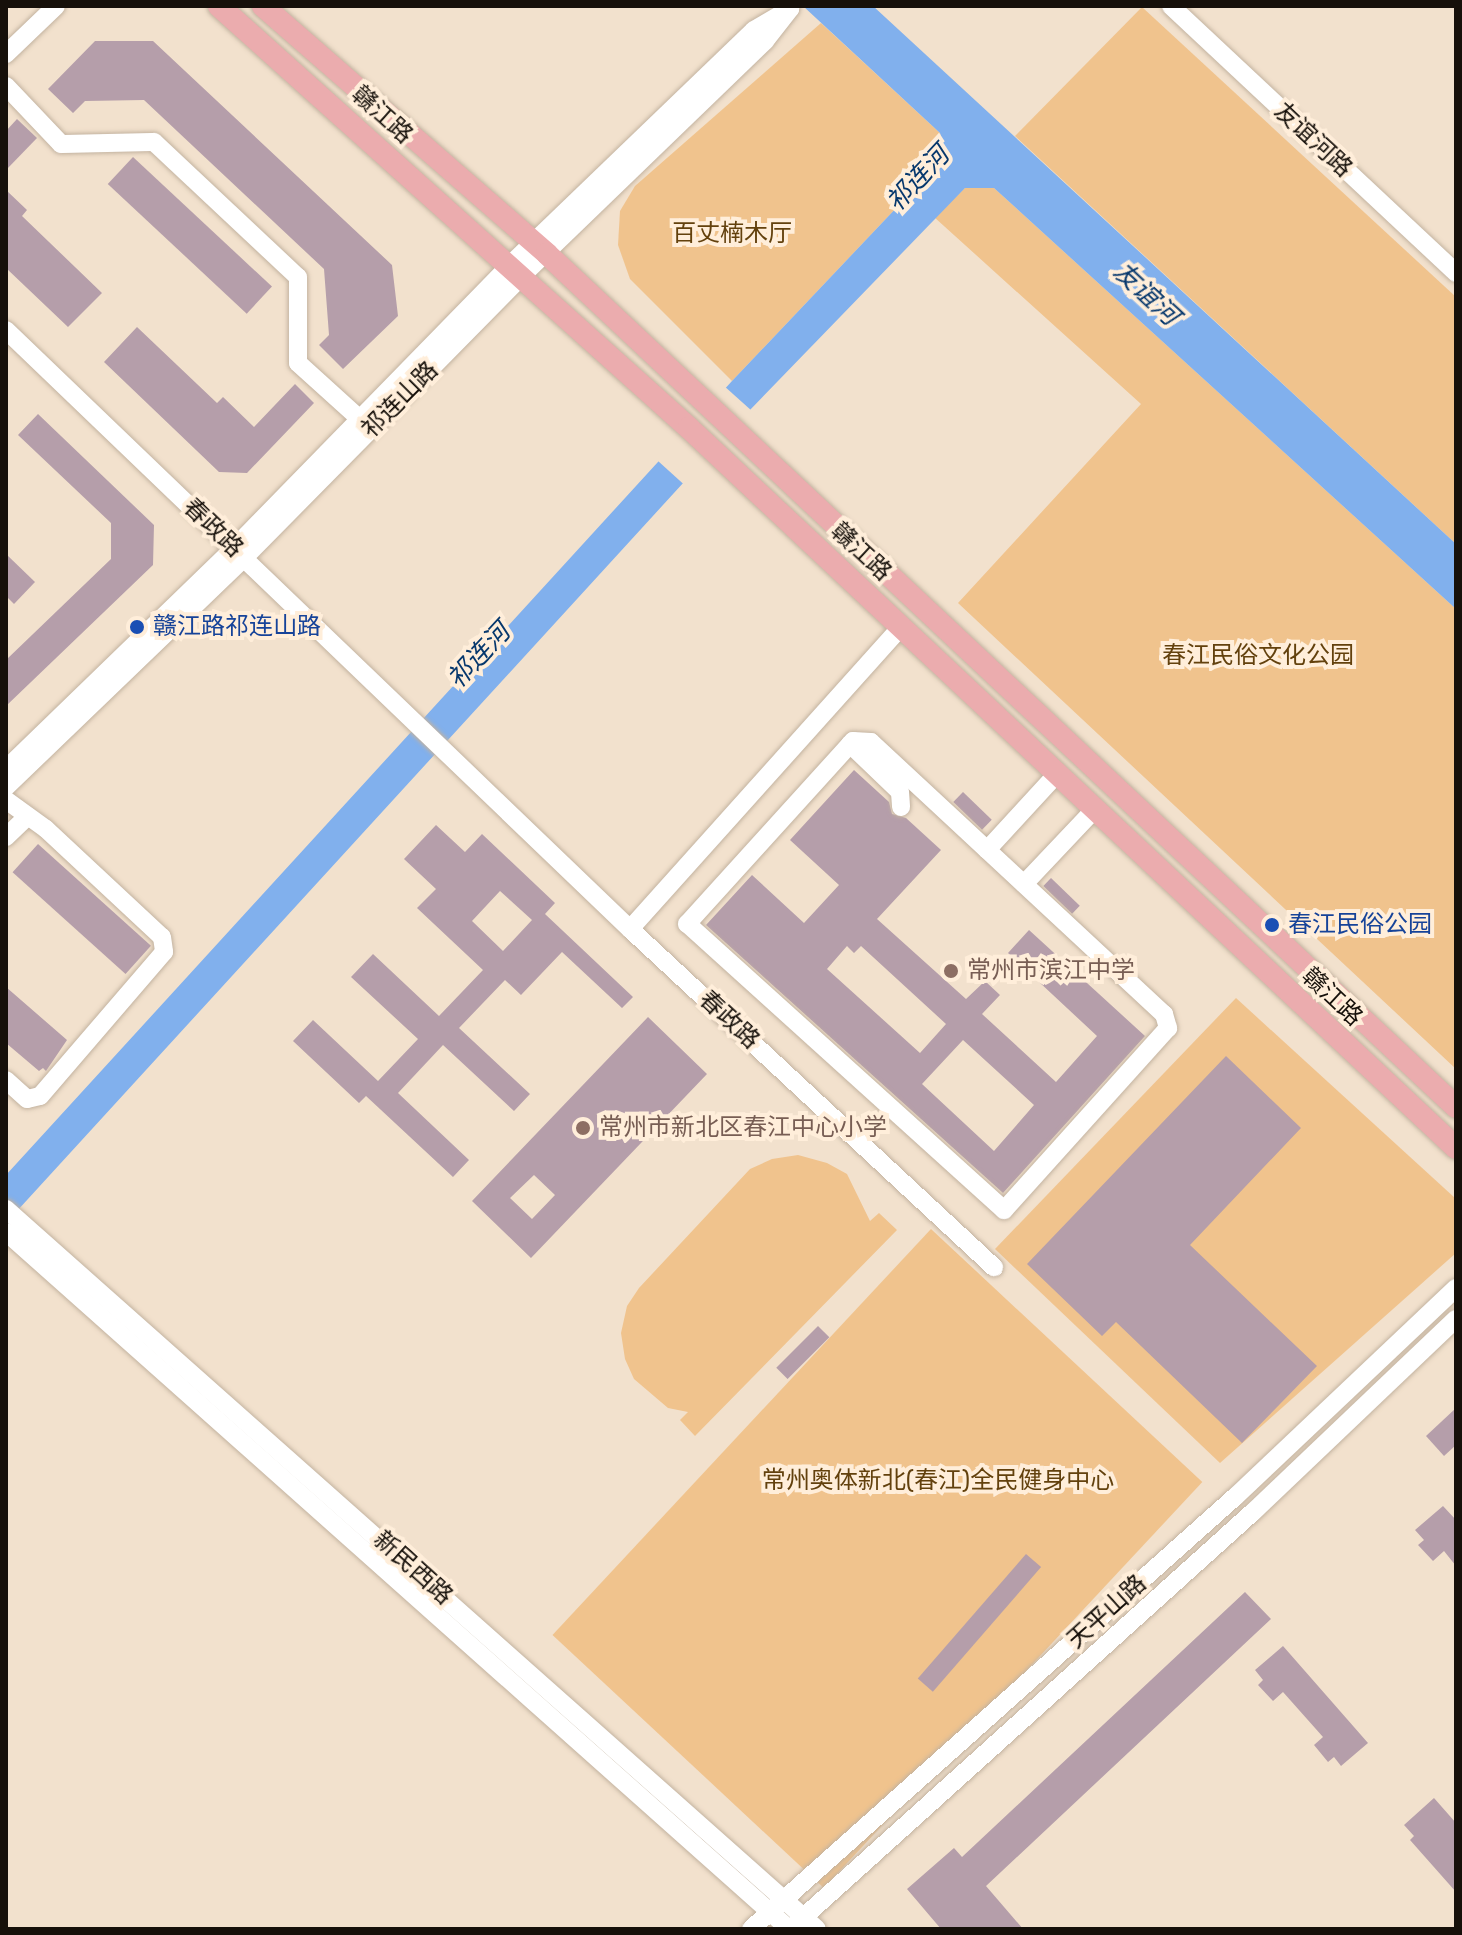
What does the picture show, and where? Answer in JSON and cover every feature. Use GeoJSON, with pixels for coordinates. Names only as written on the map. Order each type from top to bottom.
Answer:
{"type":"FeatureCollection","features":[{"type":"Feature","properties":{"kind":"main road","name":"赣江路"},"geometry":{"type":"LineString","coordinates":[[219,6],[689,428],[1456,1148]]}},
{"type":"Feature","properties":{"kind":"main road","name":"赣江路"},"geometry":{"type":"LineString","coordinates":[[263,6],[541,249],[1456,1107]]}},
{"type":"Feature","properties":{"kind":"street"},"geometry":{"type":"LineString","coordinates":[[6,54],[56,6]]}},
{"type":"Feature","properties":{"kind":"street","name":"友谊河路"},"geometry":{"type":"LineString","coordinates":[[1171,6],[1456,273]]}},
{"type":"Feature","properties":{"kind":"street","name":"祁连山路"},"geometry":{"type":"LineString","coordinates":[[6,769],[239,553],[360,419],[541,249],[754,30],[791,7]]}},
{"type":"Feature","properties":{"kind":"street"},"geometry":{"type":"LineString","coordinates":[[6,86],[61,144],[154,142],[254,235],[298,277],[298,363],[360,419]]}},
{"type":"Feature","properties":{"kind":"street","name":"祁连山路"},"geometry":{"type":"LineString","coordinates":[[6,787],[516,270]]}},
{"type":"Feature","properties":{"kind":"street","name":"春政路"},"geometry":{"type":"LineString","coordinates":[[6,330],[630,929],[994,1267]]}},
{"type":"Feature","properties":{"kind":"street"},"geometry":{"type":"LineString","coordinates":[[630,929],[902,626]]}},
{"type":"Feature","properties":{"kind":"street"},"geometry":{"type":"LineString","coordinates":[[871,742],[987,850],[1164,1014],[1168,1028],[1004,1210],[687,924],[850,744],[871,742]]}},
{"type":"Feature","properties":{"kind":"street"},"geometry":{"type":"LineString","coordinates":[[850,744],[900,792],[901,807]]}},
{"type":"Feature","properties":{"kind":"street"},"geometry":{"type":"LineString","coordinates":[[987,850],[1056,775]]}},
{"type":"Feature","properties":{"kind":"street"},"geometry":{"type":"LineString","coordinates":[[6,800],[28,816],[162,937],[164,952],[40,1096],[27,1099],[6,1080]]}},
{"type":"Feature","properties":{"kind":"street"},"geometry":{"type":"LineString","coordinates":[[1024,884],[1094,810]]}},
{"type":"Feature","properties":{"kind":"street"},"geometry":{"type":"LineString","coordinates":[[6,837],[28,816]]}},
{"type":"Feature","properties":{"kind":"street","name":"新民西路"},"geometry":{"type":"LineString","coordinates":[[6,1209],[16,1233],[790,1929]]}},
{"type":"Feature","properties":{"kind":"street","name":"新民西路"},"geometry":{"type":"LineString","coordinates":[[16,1233],[811,1922]]}},
{"type":"Feature","properties":{"kind":"street","name":"天平山路"},"geometry":{"type":"LineString","coordinates":[[751,1929],[1236,1496],[1456,1288]]}},
{"type":"Feature","properties":{"kind":"street","name":"天平山路"},"geometry":{"type":"LineString","coordinates":[[790,1929],[811,1922],[1456,1319]]}},
{"type":"Feature","properties":{"kind":"green space"},"geometry":{"type":"Polygon","coordinates":[[[1142,7],[1456,297],[1456,544],[1015,136],[1142,7]]]}},
{"type":"Feature","properties":{"kind":"green space","name":"百丈楠木厅"},"geometry":{"type":"Polygon","coordinates":[[[821,23],[940,133],[944,148],[937,165],[732,381],[630,279],[618,245],[620,211],[635,186],[821,23]]]}},
{"type":"Feature","properties":{"kind":"green space","name":"春江民俗文化公园"},"geometry":{"type":"Polygon","coordinates":[[[965,188],[994,188],[1456,609],[1456,1069],[958,603],[1141,404],[934,217],[965,188]]]}},
{"type":"Feature","properties":{"kind":"green space"},"geometry":{"type":"Polygon","coordinates":[[[1236,998],[1455,1198],[1456,1253],[1220,1463],[995,1249],[1236,998]]]}},
{"type":"Feature","properties":{"kind":"green space"},"geometry":{"type":"Polygon","coordinates":[[[798,1155],[827,1163],[847,1174],[870,1221],[879,1213],[897,1230],[695,1436],[680,1420],[688,1412],[668,1408],[634,1379],[625,1359],[621,1333],[627,1306],[639,1288],[750,1169],[772,1159],[798,1155]]]}},
{"type":"Feature","properties":{"kind":"green space","name":"常州奥体新北(春江)全民健身中心"},"geometry":{"type":"Polygon","coordinates":[[[931,1229],[1202,1482],[824,1888],[552,1635],[931,1229]]]}},
{"type":"Feature","properties":{"kind":"water","name":"友谊河"},"geometry":{"type":"Polygon","coordinates":[[[803,6],[873,6],[1456,544],[1456,609],[994,188],[965,188],[749,411],[6,1223],[6,1175],[732,381],[937,165],[944,148],[940,133],[803,6]]]}},
{"type":"Feature","properties":{"kind":"pier"},"geometry":{"type":"Polygon","coordinates":[[[723,385],[754,413],[687,487],[656,459],[723,385]]]}},
{"type":"Feature","properties":{"kind":"building"},"geometry":{"type":"Polygon","coordinates":[[[95,41],[153,41],[392,265],[398,316],[343,369],[319,345],[329,335],[324,269],[144,100],[85,101],[73,113],[48,89],[95,41]]]}},
{"type":"Feature","properties":{"kind":"building"},"geometry":{"type":"Polygon","coordinates":[[[17,119],[37,138],[6,170],[6,131],[17,119]]]}},
{"type":"Feature","properties":{"kind":"building"},"geometry":{"type":"Polygon","coordinates":[[[133,157],[272,287],[247,314],[108,184],[133,157]]]}},
{"type":"Feature","properties":{"kind":"building"},"geometry":{"type":"Polygon","coordinates":[[[6,190],[27,210],[22,216],[102,293],[68,327],[6,268],[6,190]]]}},
{"type":"Feature","properties":{"kind":"building"},"geometry":{"type":"Polygon","coordinates":[[[137,327],[217,403],[223,397],[254,427],[295,384],[314,403],[247,473],[219,472],[104,362],[137,327]]]}},
{"type":"Feature","properties":{"kind":"building"},"geometry":{"type":"Polygon","coordinates":[[[38,414],[154,525],[153,565],[6,706],[6,660],[111,559],[111,523],[18,435],[38,414]]]}},
{"type":"Feature","properties":{"kind":"building"},"geometry":{"type":"Polygon","coordinates":[[[6,554],[35,582],[14,604],[6,596],[6,554]]]}},
{"type":"Feature","properties":{"kind":"building"},"geometry":{"type":"Polygon","coordinates":[[[854,770],[889,802],[892,814],[906,818],[941,850],[877,919],[966,999],[985,981],[1000,995],[982,1014],[1056,1082],[1097,1036],[1008,953],[1029,930],[1145,1036],[1003,1193],[706,925],[752,875],[804,923],[839,885],[790,840],[854,770]],[[847,946],[827,969],[920,1053],[946,1024],[861,946],[854,953],[847,946]],[[963,1040],[922,1084],[994,1151],[1034,1105],[963,1040]]]}},
{"type":"Feature","properties":{"kind":"building"},"geometry":{"type":"Polygon","coordinates":[[[963,792],[992,820],[982,830],[953,802],[963,792]]]}},
{"type":"Feature","properties":{"kind":"building"},"geometry":{"type":"Polygon","coordinates":[[[436,825],[465,852],[482,834],[555,903],[545,914],[633,997],[622,1008],[562,952],[521,995],[505,980],[459,1028],[530,1094],[514,1111],[443,1045],[398,1093],[469,1160],[453,1177],[366,1096],[359,1103],[293,1041],[313,1020],[378,1081],[418,1039],[351,977],[373,954],[439,1016],[483,970],[417,908],[436,889],[404,859],[436,825]],[[500,891],[472,921],[503,951],[532,920],[500,891]]]}},
{"type":"Feature","properties":{"kind":"building"},"geometry":{"type":"Polygon","coordinates":[[[38,844],[151,946],[126,974],[13,872],[38,844]]]}},
{"type":"Feature","properties":{"kind":"building"},"geometry":{"type":"Polygon","coordinates":[[[1051,878],[1080,906],[1072,914],[1043,886],[1051,878]]]}},
{"type":"Feature","properties":{"kind":"building"},"geometry":{"type":"Polygon","coordinates":[[[6,987],[67,1040],[46,1071],[43,1068],[39,1071],[6,1043],[6,987]]]}},
{"type":"Feature","properties":{"kind":"building"},"geometry":{"type":"Polygon","coordinates":[[[648,1017],[707,1074],[531,1258],[472,1201],[648,1017]],[[534,1175],[510,1198],[532,1219],[555,1195],[534,1175]]]}},
{"type":"Feature","properties":{"kind":"building"},"geometry":{"type":"Polygon","coordinates":[[[1226,1056],[1301,1128],[1190,1245],[1317,1366],[1242,1443],[1116,1322],[1102,1336],[1027,1264],[1226,1056]]]}},
{"type":"Feature","properties":{"kind":"building"},"geometry":{"type":"Polygon","coordinates":[[[818,1326],[829,1337],[788,1379],[776,1368],[818,1326]]]}},
{"type":"Feature","properties":{"kind":"building"},"geometry":{"type":"Polygon","coordinates":[[[1456,1408],[1456,1445],[1444,1456],[1426,1436],[1456,1408]]]}},
{"type":"Feature","properties":{"kind":"building"},"geometry":{"type":"Polygon","coordinates":[[[1443,1506],[1456,1520],[1456,1566],[1444,1551],[1433,1561],[1418,1545],[1424,1540],[1415,1530],[1443,1506]]]}},
{"type":"Feature","properties":{"kind":"building"},"geometry":{"type":"Polygon","coordinates":[[[1026,1554],[1041,1567],[933,1692],[918,1679],[1026,1554]]]}},
{"type":"Feature","properties":{"kind":"building"},"geometry":{"type":"Polygon","coordinates":[[[1245,1592],[1271,1619],[986,1886],[1023,1929],[941,1929],[907,1889],[954,1848],[962,1857],[1245,1592]]]}},
{"type":"Feature","properties":{"kind":"building"},"geometry":{"type":"Polygon","coordinates":[[[1283,1646],[1368,1743],[1341,1766],[1334,1757],[1328,1762],[1314,1745],[1323,1737],[1283,1692],[1273,1701],[1258,1685],[1263,1680],[1255,1670],[1283,1646]]]}},
{"type":"Feature","properties":{"kind":"building"},"geometry":{"type":"Polygon","coordinates":[[[1434,1798],[1456,1823],[1456,1892],[1410,1840],[1414,1836],[1404,1825],[1434,1798]]]}},
{"type":"Feature","properties":{"kind":"place","name":"赣江路祁连山路"},"geometry":{"type":"Point","coordinates":[137,627]}},
{"type":"Feature","properties":{"kind":"place","name":"春江民俗公园"},"geometry":{"type":"Point","coordinates":[1272,925]}},
{"type":"Feature","properties":{"kind":"place","name":"常州市滨江中学"},"geometry":{"type":"Point","coordinates":[951,971]}},
{"type":"Feature","properties":{"kind":"place","name":"常州市新北区春江中心小学"},"geometry":{"type":"Point","coordinates":[583,1128]}},
{"type":"Feature","properties":{"kind":"water label","name":"祁连河"},"geometry":{"type":"Point","coordinates":[918,179]}},
{"type":"Feature","properties":{"kind":"water label","name":"祁连河"},"geometry":{"type":"Point","coordinates":[479,656]}}]}
